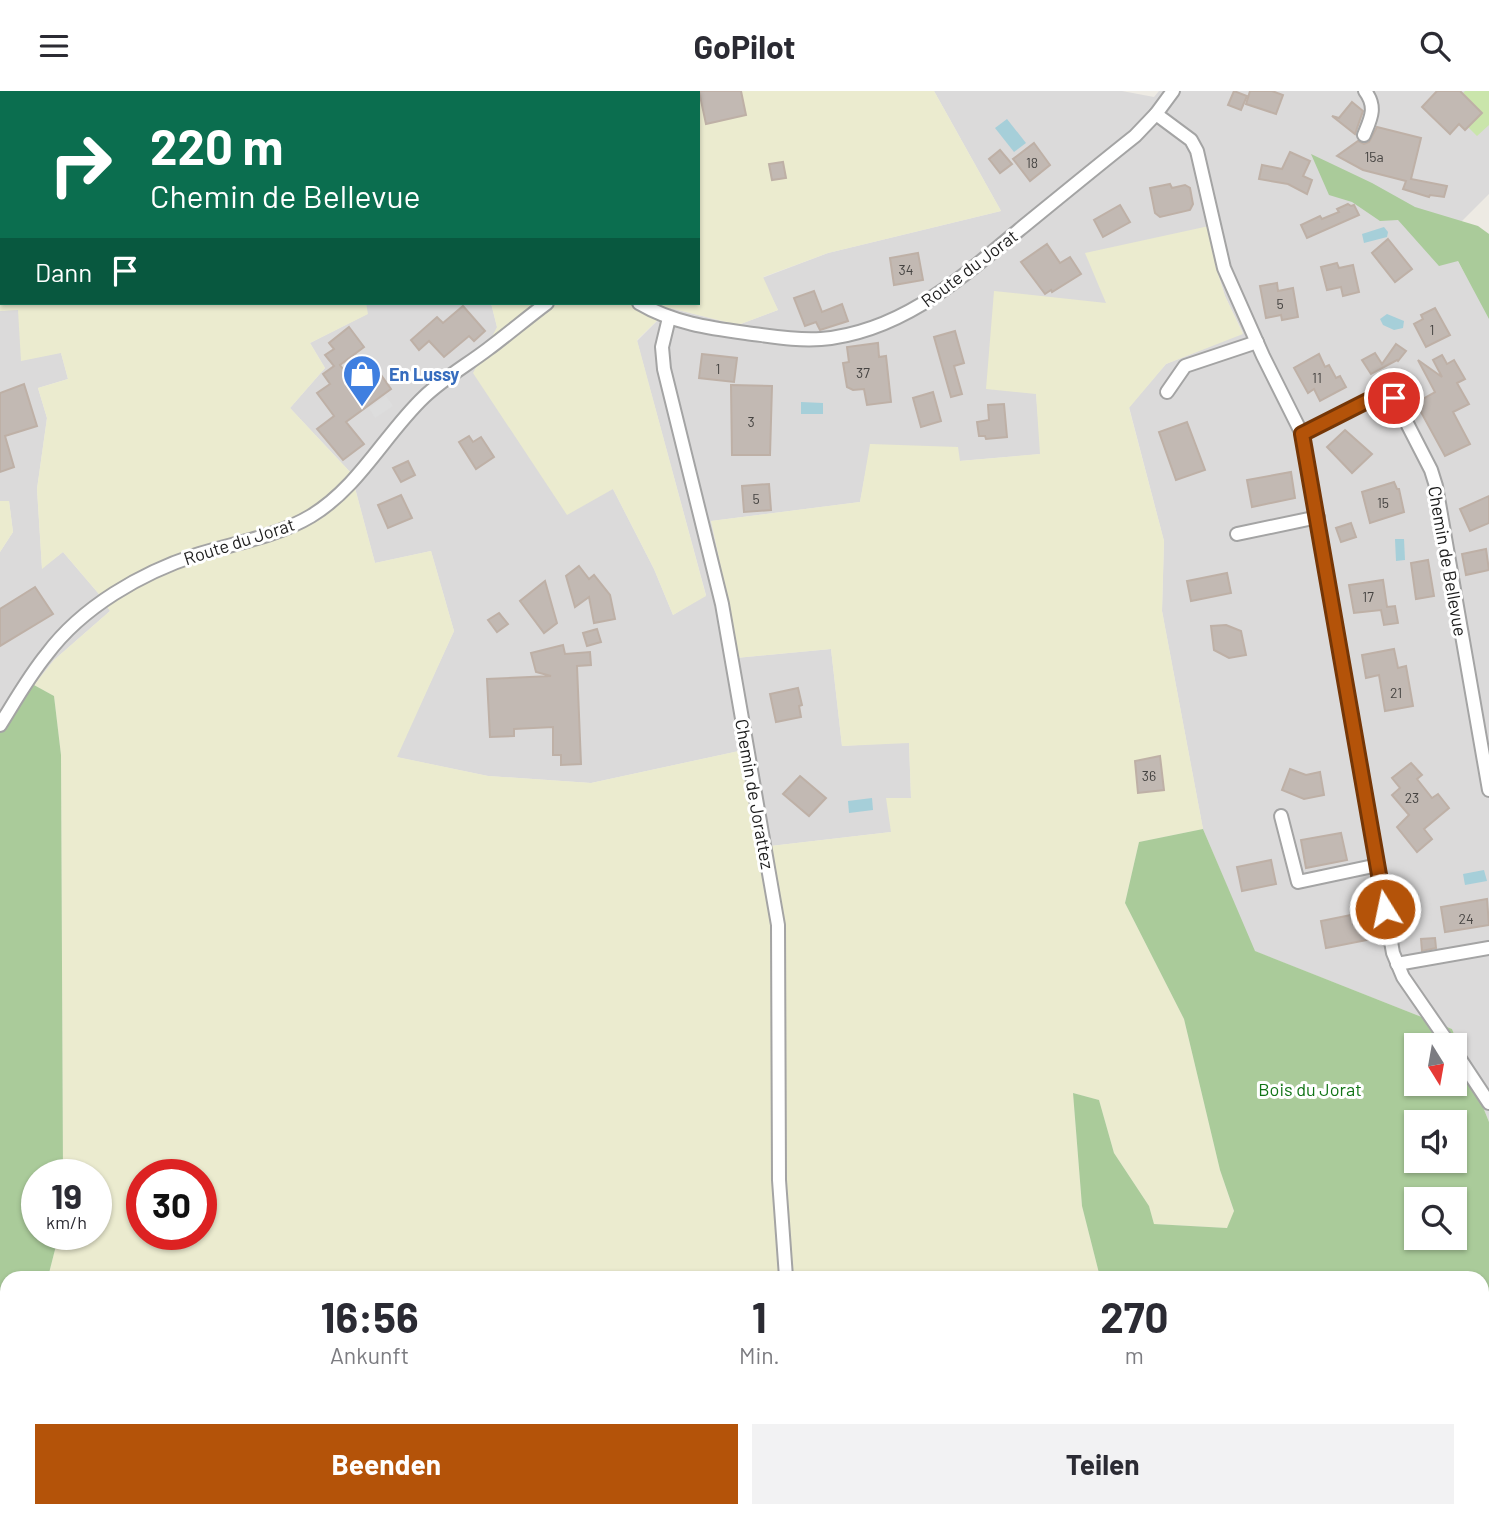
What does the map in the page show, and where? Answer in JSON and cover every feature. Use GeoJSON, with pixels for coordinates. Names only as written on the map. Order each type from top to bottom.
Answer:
{"type":"FeatureCollection","features":[{"type":"Feature","properties":{"kind":"street","name":"Route du Jorat"},"geometry":{"type":"LineString","coordinates":[[643,305],[668,318],[707,327],[804,340],[861,331],[894,319],[927,302],[968,272],[1135,136],[1156,114],[1172,91]]}},
{"type":"Feature","properties":{"kind":"street"},"geometry":{"type":"LineString","coordinates":[[1364,135],[1373,113],[1372,104],[1365,91]]}},
{"type":"Feature","properties":{"kind":"street"},"geometry":{"type":"LineString","coordinates":[[1156,114],[1191,140],[1197,151],[1224,268],[1302,434],[1397,964],[1403,977],[1443,1033]]}},
{"type":"Feature","properties":{"kind":"street","name":"Route du Jorat"},"geometry":{"type":"LineString","coordinates":[[0,725],[48,652],[76,623],[135,582],[170,565],[212,550],[268,536],[312,516],[350,483],[436,386],[488,350],[544,305]]}},
{"type":"Feature","properties":{"kind":"street","name":"Chemin de Jorattez"},"geometry":{"type":"LineString","coordinates":[[668,318],[662,347],[664,369],[722,604],[778,925],[779,1180],[786,1271]]}},
{"type":"Feature","properties":{"kind":"street"},"geometry":{"type":"LineString","coordinates":[[1167,392],[1185,366],[1257,342]]}},
{"type":"Feature","properties":{"kind":"street","name":"Chemin de Bellevue"},"geometry":{"type":"LineString","coordinates":[[1302,434],[1375,397],[1388,395],[1394,398],[1424,455],[1436,486],[1489,790]]}},
{"type":"Feature","properties":{"kind":"street"},"geometry":{"type":"LineString","coordinates":[[1237,534],[1318,517]]}},
{"type":"Feature","properties":{"kind":"street"},"geometry":{"type":"LineString","coordinates":[[1281,816],[1298,882],[1378,865]]}},
{"type":"Feature","properties":{"kind":"street"},"geometry":{"type":"LineString","coordinates":[[1397,964],[1489,948]]}},
{"type":"Feature","properties":{"kind":"street"},"geometry":{"type":"LineString","coordinates":[[1467,1070],[1489,1103]]}},
{"type":"Feature","properties":{"kind":"shaded area"},"geometry":{"type":"Polygon","coordinates":[[[934,91],[1122,91],[1154,97],[1159,91],[1489,91],[1489,194],[1458,225],[1456,258],[1489,316],[1489,1122],[1467,1067],[1467,1033],[1454,1033],[1452,1029],[1254,951],[1203,829],[1162,611],[1164,541],[1129,407],[1166,364],[1243,333],[1225,296],[1215,264],[1086,253],[1107,303],[1036,393],[1041,454],[959,461],[871,444],[860,502],[711,521],[730,609],[736,658],[831,649],[842,746],[909,742],[911,798],[891,832],[761,847],[739,751],[591,783],[488,776],[396,757],[454,631],[431,551],[375,563],[351,473],[290,408],[325,368],[310,343],[367,314],[366,305],[492,305],[497,327],[613,489],[654,569],[673,615],[706,595],[637,341],[670,308],[738,325],[778,310],[762,278],[828,253],[1001,211],[934,91]]]}},
{"type":"Feature","properties":{"kind":"shaded area"},"geometry":{"type":"Polygon","coordinates":[[[18,309],[61,353],[68,379],[38,388],[47,418],[37,489],[42,568],[63,552],[110,611],[54,660],[2,726],[0,552],[13,532],[9,501],[0,501],[0,311],[18,309]]]}},
{"type":"Feature","properties":{"kind":"shaded area"},"geometry":{"type":"Polygon","coordinates":[[[386,396],[393,406],[375,418],[369,408],[386,396]]]}},
{"type":"Feature","properties":{"kind":"green space"},"geometry":{"type":"Polygon","coordinates":[[[700,91],[934,91],[1001,211],[828,253],[763,277],[778,310],[738,325],[670,308],[637,340],[706,596],[673,615],[654,569],[613,489],[567,515],[473,373],[497,327],[492,305],[700,305],[700,91]]]}},
{"type":"Feature","properties":{"kind":"green space"},"geometry":{"type":"Polygon","coordinates":[[[1489,91],[1489,125],[1477,136],[1468,127],[1482,113],[1463,93],[1489,91]]]}},
{"type":"Feature","properties":{"kind":"green space"},"geometry":{"type":"Polygon","coordinates":[[[1311,154],[1415,207],[1478,226],[1489,234],[1489,319],[1458,261],[1439,266],[1398,220],[1380,221],[1352,202],[1329,195],[1311,154]]]}},
{"type":"Feature","properties":{"kind":"green space"},"geometry":{"type":"Polygon","coordinates":[[[1209,226],[1215,264],[1225,296],[1243,334],[1166,364],[1129,408],[1164,541],[1162,611],[1203,829],[1139,842],[1125,903],[1184,1019],[1220,1170],[1234,1212],[1227,1228],[1154,1224],[1149,1206],[1114,1153],[1099,1100],[1073,1093],[1082,1206],[1098,1271],[50,1271],[55,1250],[112,1250],[112,1159],[63,1159],[61,755],[54,696],[34,685],[54,660],[110,611],[63,552],[42,569],[37,489],[47,418],[38,388],[68,379],[61,353],[21,361],[18,310],[0,311],[0,305],[366,305],[368,314],[310,343],[325,368],[290,408],[351,473],[375,563],[431,551],[454,631],[397,757],[488,776],[591,783],[739,751],[761,847],[891,832],[886,798],[911,798],[909,743],[842,746],[831,649],[736,658],[730,609],[711,521],[860,502],[870,444],[958,447],[960,461],[1040,454],[1036,394],[986,389],[994,291],[1106,303],[1085,253],[1209,226]]]}},
{"type":"Feature","properties":{"kind":"green space"},"geometry":{"type":"Polygon","coordinates":[[[0,501],[9,501],[13,532],[0,552],[0,501]]]}},
{"type":"Feature","properties":{"kind":"green space"},"geometry":{"type":"Polygon","coordinates":[[[34,685],[54,696],[61,755],[63,1159],[21,1159],[21,1250],[55,1250],[50,1271],[0,1271],[0,725],[3,726],[34,685]]]}},
{"type":"Feature","properties":{"kind":"green space","name":"Bois du Jorat"},"geometry":{"type":"Polygon","coordinates":[[[1203,829],[1255,951],[1452,1029],[1454,1033],[1404,1033],[1404,1096],[1467,1096],[1467,1067],[1489,1122],[1489,1271],[1098,1271],[1082,1206],[1073,1093],[1099,1100],[1114,1153],[1149,1206],[1154,1224],[1227,1228],[1234,1211],[1220,1170],[1184,1019],[1125,903],[1139,842],[1203,829]]]}},
{"type":"Feature","properties":{"kind":"water"},"geometry":{"type":"Polygon","coordinates":[[[1007,119],[1026,143],[1014,152],[995,128],[1007,119]]]}},
{"type":"Feature","properties":{"kind":"water"},"geometry":{"type":"Polygon","coordinates":[[[1384,227],[1388,232],[1387,237],[1364,243],[1362,234],[1384,227]]]}},
{"type":"Feature","properties":{"kind":"water"},"geometry":{"type":"Polygon","coordinates":[[[1387,314],[1404,321],[1403,328],[1394,330],[1383,325],[1380,319],[1387,314]]]}},
{"type":"Feature","properties":{"kind":"water"},"geometry":{"type":"Polygon","coordinates":[[[801,402],[823,403],[823,414],[801,414],[801,402]]]}},
{"type":"Feature","properties":{"kind":"water"},"geometry":{"type":"Polygon","coordinates":[[[1395,539],[1404,539],[1405,560],[1396,561],[1395,539]]]}},
{"type":"Feature","properties":{"kind":"water"},"geometry":{"type":"Polygon","coordinates":[[[872,798],[873,810],[849,813],[848,801],[872,798]]]}},
{"type":"Feature","properties":{"kind":"water"},"geometry":{"type":"Polygon","coordinates":[[[1484,870],[1487,881],[1465,885],[1463,874],[1484,870]]]}},
{"type":"Feature","properties":{"kind":"building"},"geometry":{"type":"Polygon","coordinates":[[[700,91],[741,91],[746,115],[706,124],[700,91]]]}},
{"type":"Feature","properties":{"kind":"building"},"geometry":{"type":"Polygon","coordinates":[[[1234,91],[1247,96],[1241,110],[1228,105],[1234,91]]]}},
{"type":"Feature","properties":{"kind":"building"},"geometry":{"type":"Polygon","coordinates":[[[1250,91],[1272,91],[1283,95],[1276,114],[1246,104],[1250,91]]]}},
{"type":"Feature","properties":{"kind":"building"},"geometry":{"type":"Polygon","coordinates":[[[1437,91],[1460,91],[1482,113],[1465,130],[1459,124],[1450,134],[1422,107],[1437,91]]]}},
{"type":"Feature","properties":{"kind":"building"},"geometry":{"type":"Polygon","coordinates":[[[1352,102],[1363,111],[1355,134],[1332,116],[1339,118],[1352,102]]]}},
{"type":"Feature","properties":{"kind":"building"},"geometry":{"type":"Polygon","coordinates":[[[1377,127],[1421,138],[1411,179],[1447,186],[1444,197],[1429,197],[1403,189],[1406,181],[1363,170],[1337,156],[1358,141],[1364,144],[1369,142],[1377,127]]]}},
{"type":"Feature","properties":{"kind":"building"},"geometry":{"type":"Polygon","coordinates":[[[1034,143],[1050,165],[1030,181],[1013,159],[1034,143]]]}},
{"type":"Feature","properties":{"kind":"building"},"geometry":{"type":"Polygon","coordinates":[[[1000,150],[1012,164],[1000,173],[989,159],[1000,150]]]}},
{"type":"Feature","properties":{"kind":"building"},"geometry":{"type":"Polygon","coordinates":[[[1290,152],[1310,161],[1303,176],[1312,180],[1307,194],[1288,184],[1259,179],[1262,165],[1282,169],[1290,152]]]}},
{"type":"Feature","properties":{"kind":"building"},"geometry":{"type":"Polygon","coordinates":[[[783,162],[786,178],[772,180],[769,164],[783,162]]]}},
{"type":"Feature","properties":{"kind":"building"},"geometry":{"type":"Polygon","coordinates":[[[1170,184],[1172,188],[1185,185],[1190,188],[1193,204],[1190,210],[1160,217],[1155,213],[1150,188],[1170,184]]]}},
{"type":"Feature","properties":{"kind":"building"},"geometry":{"type":"Polygon","coordinates":[[[1348,204],[1354,205],[1359,215],[1307,238],[1301,225],[1320,216],[1322,219],[1339,212],[1337,209],[1348,204]]]}},
{"type":"Feature","properties":{"kind":"building"},"geometry":{"type":"Polygon","coordinates":[[[1120,205],[1130,222],[1103,237],[1094,220],[1120,205]]]}},
{"type":"Feature","properties":{"kind":"building"},"geometry":{"type":"Polygon","coordinates":[[[1388,239],[1412,269],[1395,282],[1372,253],[1388,239]]]}},
{"type":"Feature","properties":{"kind":"building"},"geometry":{"type":"Polygon","coordinates":[[[1047,244],[1060,263],[1070,257],[1081,274],[1045,294],[1021,262],[1047,244]]]}},
{"type":"Feature","properties":{"kind":"building"},"geometry":{"type":"Polygon","coordinates":[[[918,253],[923,280],[894,285],[890,258],[918,253]]]}},
{"type":"Feature","properties":{"kind":"building"},"geometry":{"type":"Polygon","coordinates":[[[1337,263],[1339,268],[1353,265],[1359,292],[1343,296],[1341,287],[1327,290],[1321,267],[1337,263]]]}},
{"type":"Feature","properties":{"kind":"building"},"geometry":{"type":"Polygon","coordinates":[[[1277,283],[1278,291],[1293,288],[1298,317],[1282,320],[1281,315],[1266,318],[1260,286],[1277,283]]]}},
{"type":"Feature","properties":{"kind":"building"},"geometry":{"type":"Polygon","coordinates":[[[814,291],[822,312],[842,304],[848,321],[820,330],[816,322],[805,326],[794,298],[814,291]]]}},
{"type":"Feature","properties":{"kind":"building"},"geometry":{"type":"Polygon","coordinates":[[[463,306],[485,331],[474,341],[469,336],[444,357],[429,341],[419,350],[411,340],[437,317],[443,323],[463,306]]]}},
{"type":"Feature","properties":{"kind":"building"},"geometry":{"type":"Polygon","coordinates":[[[1435,308],[1450,335],[1426,347],[1414,324],[1423,319],[1421,315],[1435,308]]]}},
{"type":"Feature","properties":{"kind":"building"},"geometry":{"type":"Polygon","coordinates":[[[349,327],[364,347],[340,365],[354,384],[376,368],[391,389],[346,422],[364,444],[343,460],[317,429],[334,416],[317,393],[330,384],[323,374],[334,366],[325,355],[334,349],[329,343],[349,327]]]}},
{"type":"Feature","properties":{"kind":"building"},"geometry":{"type":"Polygon","coordinates":[[[955,331],[964,363],[954,366],[962,394],[951,397],[934,337],[955,331]]]}},
{"type":"Feature","properties":{"kind":"building"},"geometry":{"type":"Polygon","coordinates":[[[878,343],[879,357],[886,356],[891,402],[867,405],[864,389],[853,390],[847,387],[843,363],[849,362],[847,347],[878,343]]]}},
{"type":"Feature","properties":{"kind":"building"},"geometry":{"type":"Polygon","coordinates":[[[1396,344],[1406,351],[1398,361],[1371,374],[1362,360],[1375,353],[1382,364],[1396,344]]]}},
{"type":"Feature","properties":{"kind":"building"},"geometry":{"type":"Polygon","coordinates":[[[702,354],[737,358],[734,382],[699,378],[702,354]]]}},
{"type":"Feature","properties":{"kind":"building"},"geometry":{"type":"Polygon","coordinates":[[[1319,354],[1325,367],[1329,365],[1336,378],[1340,376],[1346,387],[1320,401],[1314,389],[1308,393],[1294,368],[1319,354]]]}},
{"type":"Feature","properties":{"kind":"building"},"geometry":{"type":"Polygon","coordinates":[[[1442,355],[1447,364],[1454,360],[1465,379],[1457,383],[1469,404],[1453,412],[1470,444],[1445,456],[1416,403],[1435,392],[1418,360],[1442,377],[1433,360],[1442,355]]]}},
{"type":"Feature","properties":{"kind":"building"},"geometry":{"type":"Polygon","coordinates":[[[24,384],[37,426],[5,436],[14,467],[0,472],[0,393],[24,384]]]}},
{"type":"Feature","properties":{"kind":"building"},"geometry":{"type":"Polygon","coordinates":[[[731,385],[772,386],[770,455],[732,455],[731,385]]]}},
{"type":"Feature","properties":{"kind":"building"},"geometry":{"type":"Polygon","coordinates":[[[933,392],[941,421],[921,427],[913,398],[933,392]]]}},
{"type":"Feature","properties":{"kind":"building"},"geometry":{"type":"Polygon","coordinates":[[[1004,404],[1007,437],[986,439],[985,436],[979,436],[977,422],[989,420],[988,405],[1004,404]]]}},
{"type":"Feature","properties":{"kind":"building"},"geometry":{"type":"Polygon","coordinates":[[[1187,422],[1205,470],[1176,480],[1159,432],[1187,422]]]}},
{"type":"Feature","properties":{"kind":"building"},"geometry":{"type":"Polygon","coordinates":[[[1345,430],[1372,454],[1352,473],[1327,447],[1345,430]]]}},
{"type":"Feature","properties":{"kind":"building"},"geometry":{"type":"Polygon","coordinates":[[[469,436],[473,442],[481,437],[494,457],[476,469],[459,442],[469,436]]]}},
{"type":"Feature","properties":{"kind":"building"},"geometry":{"type":"Polygon","coordinates":[[[408,461],[415,475],[401,482],[393,468],[408,461]]]}},
{"type":"Feature","properties":{"kind":"building"},"geometry":{"type":"Polygon","coordinates":[[[1291,472],[1295,498],[1252,507],[1247,480],[1291,472]]]}},
{"type":"Feature","properties":{"kind":"building"},"geometry":{"type":"Polygon","coordinates":[[[1394,482],[1399,489],[1404,512],[1370,523],[1362,492],[1394,482]]]}},
{"type":"Feature","properties":{"kind":"building"},"geometry":{"type":"Polygon","coordinates":[[[769,484],[771,510],[744,512],[742,486],[769,484]]]}},
{"type":"Feature","properties":{"kind":"building"},"geometry":{"type":"Polygon","coordinates":[[[401,495],[412,518],[388,528],[378,505],[401,495]]]}},
{"type":"Feature","properties":{"kind":"building"},"geometry":{"type":"Polygon","coordinates":[[[1489,496],[1489,523],[1470,531],[1460,509],[1489,496]]]}},
{"type":"Feature","properties":{"kind":"building"},"geometry":{"type":"Polygon","coordinates":[[[1351,523],[1356,537],[1341,542],[1336,528],[1351,523]]]}},
{"type":"Feature","properties":{"kind":"building"},"geometry":{"type":"Polygon","coordinates":[[[1486,549],[1489,570],[1466,575],[1462,554],[1486,549]]]}},
{"type":"Feature","properties":{"kind":"building"},"geometry":{"type":"Polygon","coordinates":[[[1428,560],[1434,596],[1416,599],[1411,563],[1428,560]]]}},
{"type":"Feature","properties":{"kind":"building"},"geometry":{"type":"Polygon","coordinates":[[[579,566],[589,579],[594,575],[610,595],[615,619],[594,623],[589,597],[575,607],[566,576],[579,566]]]}},
{"type":"Feature","properties":{"kind":"building"},"geometry":{"type":"Polygon","coordinates":[[[1227,573],[1231,593],[1191,601],[1187,581],[1227,573]]]}},
{"type":"Feature","properties":{"kind":"building"},"geometry":{"type":"Polygon","coordinates":[[[1383,580],[1387,607],[1395,606],[1398,623],[1384,625],[1381,610],[1354,613],[1349,585],[1383,580]]]}},
{"type":"Feature","properties":{"kind":"building"},"geometry":{"type":"Polygon","coordinates":[[[545,581],[557,623],[544,633],[520,601],[545,581]]]}},
{"type":"Feature","properties":{"kind":"building"},"geometry":{"type":"Polygon","coordinates":[[[35,587],[53,614],[0,646],[0,609],[35,587]]]}},
{"type":"Feature","properties":{"kind":"building"},"geometry":{"type":"Polygon","coordinates":[[[499,613],[508,624],[497,632],[488,620],[499,613]]]}},
{"type":"Feature","properties":{"kind":"building"},"geometry":{"type":"Polygon","coordinates":[[[1226,625],[1241,631],[1246,655],[1229,658],[1214,650],[1211,626],[1226,625]]]}},
{"type":"Feature","properties":{"kind":"building"},"geometry":{"type":"Polygon","coordinates":[[[597,629],[601,642],[587,646],[583,633],[597,629]]]}},
{"type":"Feature","properties":{"kind":"building"},"geometry":{"type":"Polygon","coordinates":[[[563,645],[565,654],[590,652],[591,665],[577,666],[581,764],[561,765],[561,755],[553,755],[553,727],[514,729],[514,736],[490,737],[487,679],[551,676],[536,672],[531,653],[563,645]]]}},
{"type":"Feature","properties":{"kind":"building"},"geometry":{"type":"Polygon","coordinates":[[[1394,649],[1398,668],[1406,666],[1413,706],[1385,711],[1379,675],[1366,678],[1362,655],[1394,649]]]}},
{"type":"Feature","properties":{"kind":"building"},"geometry":{"type":"Polygon","coordinates":[[[798,688],[802,705],[799,706],[801,717],[776,722],[770,694],[798,688]]]}},
{"type":"Feature","properties":{"kind":"building"},"geometry":{"type":"Polygon","coordinates":[[[1160,756],[1164,790],[1138,793],[1135,761],[1160,756]]]}},
{"type":"Feature","properties":{"kind":"building"},"geometry":{"type":"Polygon","coordinates":[[[1411,763],[1422,775],[1417,779],[1432,798],[1438,794],[1449,808],[1424,829],[1432,839],[1417,852],[1397,827],[1409,815],[1392,795],[1400,788],[1392,778],[1411,763]]]}},
{"type":"Feature","properties":{"kind":"building"},"geometry":{"type":"Polygon","coordinates":[[[1290,769],[1306,775],[1320,772],[1324,795],[1304,799],[1282,790],[1290,769]]]}},
{"type":"Feature","properties":{"kind":"building"},"geometry":{"type":"Polygon","coordinates":[[[800,776],[826,798],[809,816],[783,794],[800,776]]]}},
{"type":"Feature","properties":{"kind":"building"},"geometry":{"type":"Polygon","coordinates":[[[1341,833],[1347,860],[1306,868],[1301,840],[1341,833]]]}},
{"type":"Feature","properties":{"kind":"building"},"geometry":{"type":"Polygon","coordinates":[[[1271,860],[1276,884],[1242,891],[1237,867],[1271,860]]]}},
{"type":"Feature","properties":{"kind":"building"},"geometry":{"type":"Polygon","coordinates":[[[1487,899],[1489,925],[1445,932],[1441,907],[1487,899]]]}},
{"type":"Feature","properties":{"kind":"building"},"geometry":{"type":"Polygon","coordinates":[[[1366,912],[1372,939],[1326,948],[1321,921],[1366,912]]]}},
{"type":"Feature","properties":{"kind":"building"},"geometry":{"type":"Polygon","coordinates":[[[1435,938],[1436,948],[1422,951],[1421,939],[1435,938]]]}},
{"type":"Feature","properties":{"kind":"place","name":"En Lussy"},"geometry":{"type":"Point","coordinates":[362,408]}},
{"type":"Feature","properties":{"kind":"route"},"geometry":{"type":"LineString","coordinates":[[1385,909],[1302,434],[1375,397],[1388,395],[1394,398]]}}]}
